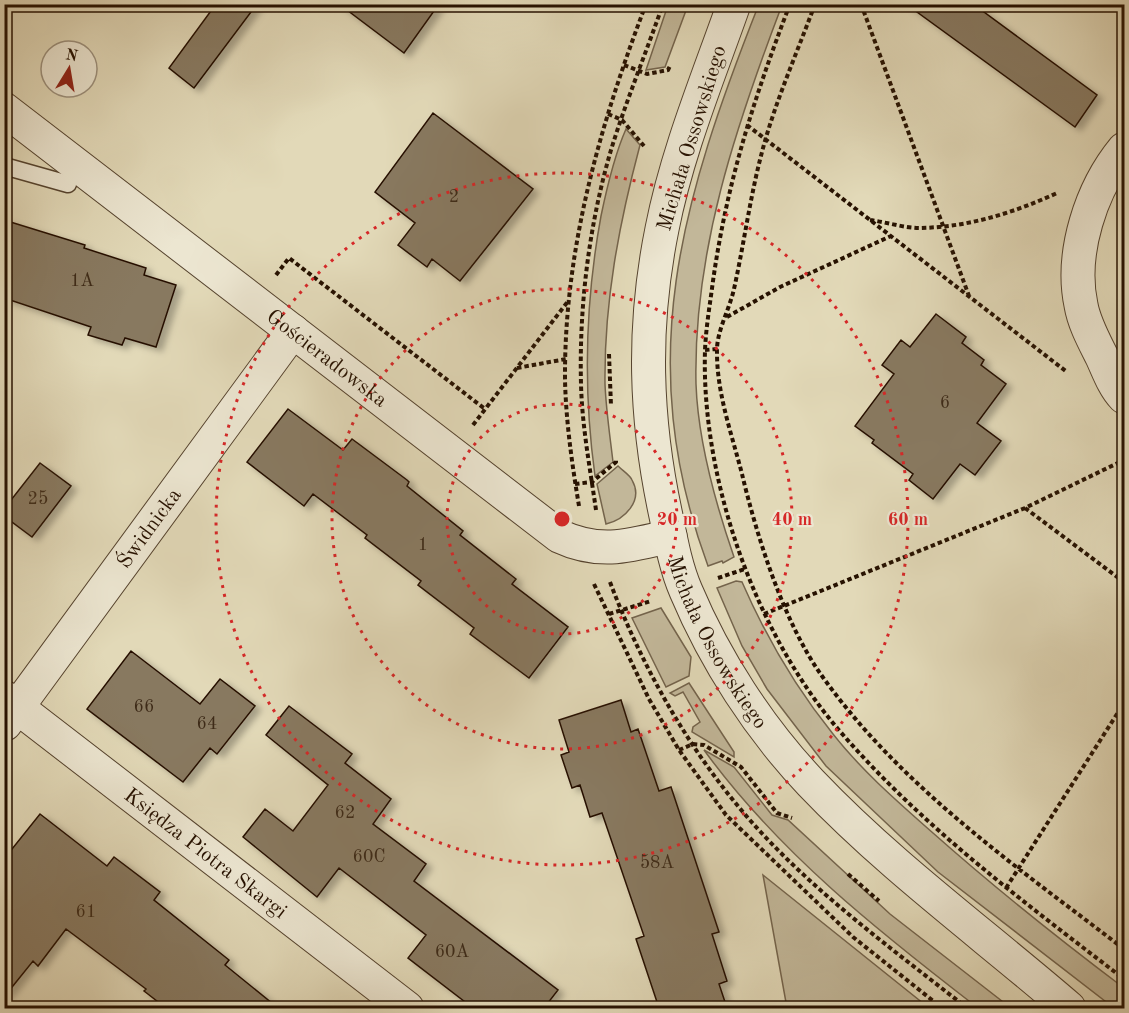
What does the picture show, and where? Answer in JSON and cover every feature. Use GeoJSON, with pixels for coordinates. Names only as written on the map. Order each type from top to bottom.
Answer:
{"type":"FeatureCollection","features":[{"type":"Feature","properties":{"kind":"street","name":"Michała Ossowskiego"},"geometry":{"type":"LineString","coordinates":[[734,4],[678,167],[662,228],[652,289],[648,399],[656,469],[670,536],[685,589],[739,691],[776,742],[809,781],[909,877],[1069,1008]]}},
{"type":"Feature","properties":{"kind":"street","name":"Gościeradowska"},"geometry":{"type":"LineString","coordinates":[[4,109],[559,536],[571,542],[602,549],[670,536]]}},
{"type":"Feature","properties":{"kind":"street"},"geometry":{"type":"LineString","coordinates":[[1118,157],[1090,212],[1078,271],[1081,306],[1092,337],[1125,397]]}},
{"type":"Feature","properties":{"kind":"street","name":"Świdnicka"},"geometry":{"type":"LineString","coordinates":[[9,709],[293,331]]}},
{"type":"Feature","properties":{"kind":"street","name":"Księdza Piotra Skargi"},"geometry":{"type":"LineString","coordinates":[[9,709],[407,1008]]}},
{"type":"Feature","properties":{"kind":"street","name":"Michała Ossowskiego"},"geometry":{"type":"LineString","coordinates":[[1018,964],[1084,1008]]}},
{"type":"Feature","properties":{"kind":"lane"},"geometry":{"type":"LineString","coordinates":[[4,166],[68,184]]}},
{"type":"Feature","properties":{"kind":"path"},"geometry":{"type":"LineString","coordinates":[[790,4],[756,95],[725,208],[705,350],[710,435],[745,569],[764,614],[797,672],[837,729],[902,797],[1006,888],[1125,979]]}},
{"type":"Feature","properties":{"kind":"path"},"geometry":{"type":"LineString","coordinates":[[815,4],[765,139],[726,318],[718,338],[717,349],[724,405],[753,521],[785,604],[821,675],[861,725],[960,821],[1125,949]]}},
{"type":"Feature","properties":{"kind":"path"},"geometry":{"type":"LineString","coordinates":[[861,4],[969,297]]}},
{"type":"Feature","properties":{"kind":"path"},"geometry":{"type":"LineString","coordinates":[[624,65],[647,74],[668,70],[672,59]]}},
{"type":"Feature","properties":{"kind":"path"},"geometry":{"type":"LineString","coordinates":[[747,125],[1073,377]]}},
{"type":"Feature","properties":{"kind":"path"},"geometry":{"type":"LineString","coordinates":[[870,220],[918,228],[988,220],[1056,194],[1118,157]]}},
{"type":"Feature","properties":{"kind":"path"},"geometry":{"type":"LineString","coordinates":[[726,318],[780,286],[891,236]]}},
{"type":"Feature","properties":{"kind":"path"},"geometry":{"type":"LineString","coordinates":[[265,270],[274,277],[289,258],[485,409]]}},
{"type":"Feature","properties":{"kind":"path"},"geometry":{"type":"LineString","coordinates":[[452,453],[570,299]]}},
{"type":"Feature","properties":{"kind":"path"},"geometry":{"type":"LineString","coordinates":[[705,350],[717,349]]}},
{"type":"Feature","properties":{"kind":"path"},"geometry":{"type":"LineString","coordinates":[[516,369],[566,358]]}},
{"type":"Feature","properties":{"kind":"path"},"geometry":{"type":"LineString","coordinates":[[764,614],[1025,508],[1125,460]]}},
{"type":"Feature","properties":{"kind":"path"},"geometry":{"type":"LineString","coordinates":[[1025,508],[1125,582]]}},
{"type":"Feature","properties":{"kind":"path"},"geometry":{"type":"LineString","coordinates":[[583,581],[594,584]]}},
{"type":"Feature","properties":{"kind":"path"},"geometry":{"type":"LineString","coordinates":[[1006,888],[1125,703]]}},
{"type":"Feature","properties":{"kind":"shaded area"},"geometry":{"type":"Polygon","coordinates":[[[759,4],[782,5],[749,97],[721,190],[702,286],[697,335],[696,384],[700,428],[714,493],[734,557],[723,563],[722,561],[708,566],[685,491],[673,419],[670,349],[676,281],[689,213],[708,145],[759,4]]]}},
{"type":"Feature","properties":{"kind":"shaded area"},"geometry":{"type":"Polygon","coordinates":[[[668,5],[688,5],[665,67],[646,70],[668,5]]]}},
{"type":"Feature","properties":{"kind":"shaded area"},"geometry":{"type":"Polygon","coordinates":[[[626,129],[640,145],[619,234],[607,323],[605,384],[613,462],[595,476],[587,378],[589,314],[601,216],[614,161],[626,129]]]}},
{"type":"Feature","properties":{"kind":"shaded area"},"geometry":{"type":"Polygon","coordinates":[[[618,466],[631,478],[636,495],[625,514],[606,524],[597,484],[618,466]]]}},
{"type":"Feature","properties":{"kind":"shaded area"},"geometry":{"type":"Polygon","coordinates":[[[736,581],[742,582],[771,642],[794,680],[844,748],[894,798],[980,874],[1124,988],[1124,1008],[1114,1008],[938,872],[826,766],[767,689],[742,646],[717,588],[736,581]]]}},
{"type":"Feature","properties":{"kind":"shaded area"},"geometry":{"type":"Polygon","coordinates":[[[661,608],[691,657],[689,676],[666,687],[632,618],[661,608]]]}},
{"type":"Feature","properties":{"kind":"shaded area"},"geometry":{"type":"Polygon","coordinates":[[[689,683],[734,752],[734,757],[692,732],[693,727],[700,722],[683,692],[675,696],[670,693],[689,683]]]}},
{"type":"Feature","properties":{"kind":"shaded area"},"geometry":{"type":"Polygon","coordinates":[[[704,750],[734,767],[772,815],[788,820],[890,914],[1007,1005],[1004,1008],[978,1008],[867,920],[797,857],[764,823],[704,750]]]}},
{"type":"Feature","properties":{"kind":"shaded area"},"geometry":{"type":"Polygon","coordinates":[[[763,875],[929,1008],[787,1008],[763,875]]]}},
{"type":"Feature","properties":{"kind":"building"},"geometry":{"type":"Polygon","coordinates":[[[216,4],[257,4],[194,88],[169,68],[216,4]]]}},
{"type":"Feature","properties":{"kind":"building"},"geometry":{"type":"Polygon","coordinates":[[[339,4],[439,4],[404,53],[339,4]]]}},
{"type":"Feature","properties":{"kind":"building"},"geometry":{"type":"Polygon","coordinates":[[[906,4],[973,4],[1097,95],[1075,127],[906,4]]]}},
{"type":"Feature","properties":{"kind":"building"},"geometry":{"type":"Polygon","coordinates":[[[433,113],[533,189],[460,281],[432,259],[427,267],[398,245],[415,223],[375,192],[433,113]]]}},
{"type":"Feature","properties":{"kind":"building"},"geometry":{"type":"Polygon","coordinates":[[[4,220],[85,245],[84,248],[146,268],[144,275],[176,285],[156,347],[125,338],[122,345],[88,335],[91,327],[4,298],[4,220]]]}},
{"type":"Feature","properties":{"kind":"building"},"geometry":{"type":"Polygon","coordinates":[[[936,314],[966,337],[962,343],[984,360],[981,365],[1006,384],[977,423],[1001,441],[975,475],[960,464],[933,499],[909,480],[913,474],[872,443],[874,440],[855,426],[894,374],[882,365],[901,340],[910,347],[936,314]]]}},
{"type":"Feature","properties":{"kind":"building"},"geometry":{"type":"Polygon","coordinates":[[[288,409],[343,450],[352,439],[407,480],[409,482],[407,486],[463,531],[460,535],[516,579],[512,584],[568,627],[529,678],[470,634],[474,628],[418,585],[421,581],[365,538],[367,535],[313,494],[304,506],[247,462],[288,409]]]}},
{"type":"Feature","properties":{"kind":"building"},"geometry":{"type":"Polygon","coordinates":[[[40,463],[71,486],[32,537],[4,516],[4,509],[40,463]]]}},
{"type":"Feature","properties":{"kind":"building"},"geometry":{"type":"Polygon","coordinates":[[[131,651],[200,704],[220,679],[255,706],[217,754],[210,748],[183,782],[87,709],[131,651]]]}},
{"type":"Feature","properties":{"kind":"building"},"geometry":{"type":"Polygon","coordinates":[[[621,700],[631,732],[638,729],[659,791],[671,787],[719,932],[712,934],[727,981],[719,984],[727,1008],[659,1008],[636,939],[644,936],[602,813],[590,817],[580,785],[572,788],[561,755],[569,752],[559,720],[621,700]]]}},
{"type":"Feature","properties":{"kind":"building"},"geometry":{"type":"Polygon","coordinates":[[[289,706],[352,754],[345,763],[391,799],[373,824],[426,864],[414,881],[558,990],[544,1008],[473,1008],[408,958],[426,935],[339,868],[317,897],[243,837],[265,809],[293,831],[328,785],[266,735],[289,706]]]}},
{"type":"Feature","properties":{"kind":"building"},"geometry":{"type":"Polygon","coordinates":[[[40,814],[107,866],[114,857],[160,892],[154,900],[229,960],[225,965],[278,1008],[166,1008],[144,991],[146,989],[66,929],[38,966],[33,961],[4,997],[4,859],[40,814]]]}}]}
